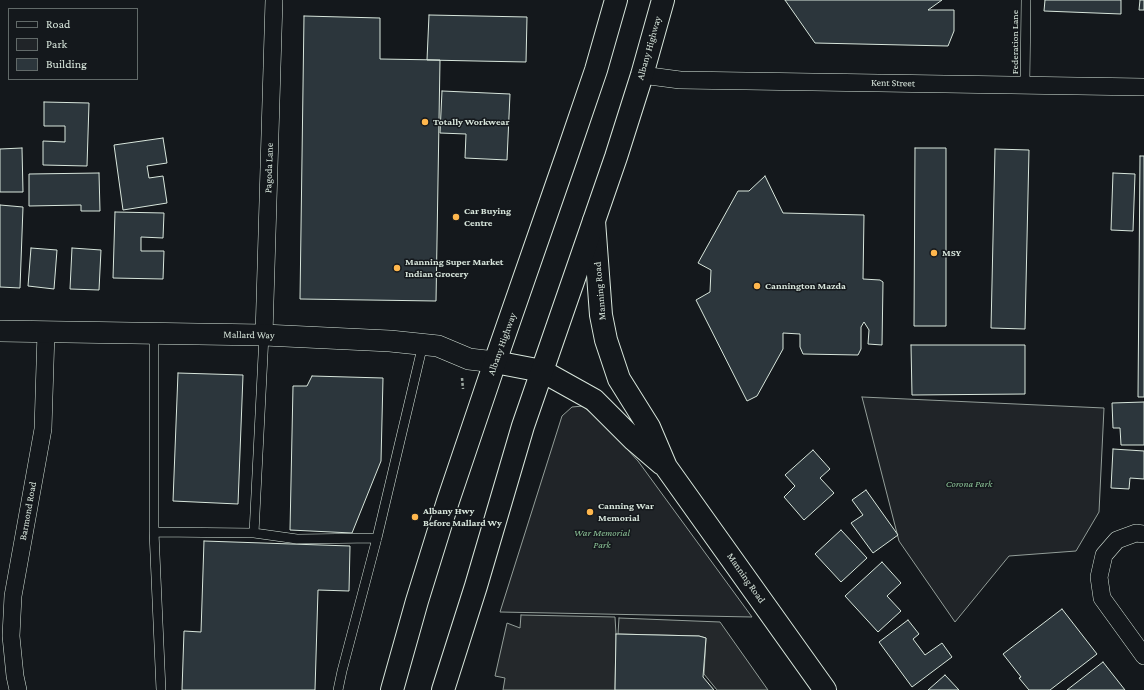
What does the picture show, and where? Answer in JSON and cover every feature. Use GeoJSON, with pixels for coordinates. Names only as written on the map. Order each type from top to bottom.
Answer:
{"type":"FeatureCollection","features":[{"type":"Feature","properties":{"kind":"main road","name":"Albany Highway"},"geometry":{"type":"LineString","coordinates":[[392,690],[417,601],[446,508],[495,362],[570,148],[596,70],[616,0]]}},
{"type":"Feature","properties":{"kind":"main road","name":"Albany Highway"},"geometry":{"type":"LineString","coordinates":[[443,690],[476,586],[523,426],[616,157],[642,75],[663,0]]}},
{"type":"Feature","properties":{"kind":"main road","name":"Manning Road"},"geometry":{"type":"LineString","coordinates":[[594,221],[601,315],[606,340],[619,379],[649,427],[666,467],[825,690]]}},
{"type":"Feature","properties":{"kind":"main road","name":"Manning Road"},"geometry":{"type":"LineString","coordinates":[[495,362],[542,371],[594,400],[634,440],[666,467]]}},
{"type":"Feature","properties":{"kind":"street","name":"Pagoda Lane"},"geometry":{"type":"LineString","coordinates":[[264,335],[274,0]]}},
{"type":"Feature","properties":{"kind":"street","name":"Kent Street"},"geometry":{"type":"LineString","coordinates":[[642,75],[680,80],[1144,87]]}},
{"type":"Feature","properties":{"kind":"street","name":"Mallard Way"},"geometry":{"type":"LineString","coordinates":[[0,331],[264,335],[390,341],[431,345],[469,359],[495,362]]}},
{"type":"Feature","properties":{"kind":"street","name":"Barmond Road"},"geometry":{"type":"LineString","coordinates":[[18,690],[11,636],[13,596],[43,429],[46,332]]}},
{"type":"Feature","properties":{"kind":"street"},"geometry":{"type":"LineString","coordinates":[[1144,534],[1136,533],[1117,540],[1104,555],[1099,577],[1102,598],[1144,656]]}},
{"type":"Feature","properties":{"kind":"lane","name":"Federation Lane"},"geometry":{"type":"LineString","coordinates":[[1026,0],[1026,85]]}},
{"type":"Feature","properties":{"kind":"lane"},"geometry":{"type":"LineString","coordinates":[[154,333],[154,532],[161,690]]}},
{"type":"Feature","properties":{"kind":"lane"},"geometry":{"type":"LineString","coordinates":[[254,533],[264,335]]}},
{"type":"Feature","properties":{"kind":"lane"},"geometry":{"type":"LineString","coordinates":[[338,690],[377,538],[431,345]]}},
{"type":"Feature","properties":{"kind":"lane"},"geometry":{"type":"LineString","coordinates":[[154,532],[254,533],[297,539],[377,538]]}},
{"type":"Feature","properties":{"kind":"green space","name":"Corona Park"},"geometry":{"type":"Polygon","coordinates":[[[862,397],[1104,408],[1099,512],[1076,551],[1009,556],[955,622],[899,541],[862,397]]]}},
{"type":"Feature","properties":{"kind":"green space","name":"War Memorial Park"},"geometry":{"type":"Polygon","coordinates":[[[583,406],[607,427],[638,461],[752,617],[500,612],[562,416],[572,407],[583,406]]]}},
{"type":"Feature","properties":{"kind":"shaded area"},"geometry":{"type":"Polygon","coordinates":[[[521,615],[615,617],[615,690],[503,690],[505,678],[495,676],[507,623],[520,628],[521,615]]]}},
{"type":"Feature","properties":{"kind":"shaded area"},"geometry":{"type":"Polygon","coordinates":[[[619,618],[720,622],[768,690],[717,690],[704,674],[706,638],[699,636],[618,634],[619,618]]]}},
{"type":"Feature","properties":{"kind":"building"},"geometry":{"type":"Polygon","coordinates":[[[785,0],[942,0],[928,10],[954,10],[954,31],[948,46],[815,43],[785,0]]]}},
{"type":"Feature","properties":{"kind":"building"},"geometry":{"type":"Polygon","coordinates":[[[1045,0],[1121,0],[1121,14],[1044,11],[1045,0]]]}},
{"type":"Feature","properties":{"kind":"building"},"geometry":{"type":"Polygon","coordinates":[[[1140,0],[1144,0],[1144,10],[1139,10],[1140,0]]]}},
{"type":"Feature","properties":{"kind":"building"},"geometry":{"type":"Polygon","coordinates":[[[429,15],[527,17],[526,62],[427,60],[429,15]]]}},
{"type":"Feature","properties":{"kind":"building"},"geometry":{"type":"Polygon","coordinates":[[[304,16],[380,18],[380,59],[440,60],[436,301],[300,299],[304,16]]]}},
{"type":"Feature","properties":{"kind":"building"},"geometry":{"type":"Polygon","coordinates":[[[442,91],[510,94],[507,160],[465,158],[466,134],[440,133],[442,91]]]}},
{"type":"Feature","properties":{"kind":"building"},"geometry":{"type":"Polygon","coordinates":[[[44,102],[89,103],[87,166],[43,165],[43,141],[65,142],[65,126],[44,126],[44,102]]]}},
{"type":"Feature","properties":{"kind":"building"},"geometry":{"type":"Polygon","coordinates":[[[163,138],[167,163],[147,166],[149,178],[163,176],[167,203],[123,210],[114,145],[163,138]]]}},
{"type":"Feature","properties":{"kind":"building"},"geometry":{"type":"Polygon","coordinates":[[[22,148],[23,192],[0,192],[0,149],[22,148]]]}},
{"type":"Feature","properties":{"kind":"building"},"geometry":{"type":"Polygon","coordinates":[[[915,148],[946,148],[946,326],[914,326],[915,148]]]}},
{"type":"Feature","properties":{"kind":"building"},"geometry":{"type":"Polygon","coordinates":[[[995,149],[1029,150],[1025,329],[991,328],[995,149]]]}},
{"type":"Feature","properties":{"kind":"building"},"geometry":{"type":"Polygon","coordinates":[[[1140,156],[1144,156],[1144,397],[1138,397],[1140,156]]]}},
{"type":"Feature","properties":{"kind":"building"},"geometry":{"type":"Polygon","coordinates":[[[99,173],[100,211],[81,211],[81,205],[29,206],[29,174],[99,173]]]}},
{"type":"Feature","properties":{"kind":"building"},"geometry":{"type":"Polygon","coordinates":[[[1113,173],[1135,174],[1133,231],[1111,230],[1113,173]]]}},
{"type":"Feature","properties":{"kind":"building"},"geometry":{"type":"Polygon","coordinates":[[[765,176],[783,213],[864,215],[863,279],[880,280],[883,282],[882,345],[868,344],[869,330],[864,322],[861,327],[861,349],[858,355],[803,354],[800,347],[800,334],[783,333],[783,349],[757,396],[747,401],[696,300],[710,292],[711,270],[698,263],[738,191],[749,191],[765,176]]]}},
{"type":"Feature","properties":{"kind":"building"},"geometry":{"type":"Polygon","coordinates":[[[0,205],[23,207],[20,288],[0,287],[0,205]]]}},
{"type":"Feature","properties":{"kind":"building"},"geometry":{"type":"Polygon","coordinates":[[[115,212],[164,213],[163,238],[141,237],[141,251],[164,251],[163,279],[113,278],[115,212]]]}},
{"type":"Feature","properties":{"kind":"building"},"geometry":{"type":"Polygon","coordinates":[[[31,248],[57,250],[54,289],[28,286],[31,248]]]}},
{"type":"Feature","properties":{"kind":"building"},"geometry":{"type":"Polygon","coordinates":[[[72,248],[101,250],[99,290],[70,289],[72,248]]]}},
{"type":"Feature","properties":{"kind":"building"},"geometry":{"type":"Polygon","coordinates":[[[911,345],[1025,345],[1025,394],[912,395],[911,345]]]}},
{"type":"Feature","properties":{"kind":"building"},"geometry":{"type":"Polygon","coordinates":[[[178,373],[243,375],[238,504],[173,501],[178,373]]]}},
{"type":"Feature","properties":{"kind":"building"},"geometry":{"type":"Polygon","coordinates":[[[312,376],[383,378],[381,461],[352,533],[290,530],[293,386],[307,386],[312,376]]]}},
{"type":"Feature","properties":{"kind":"building"},"geometry":{"type":"Polygon","coordinates":[[[1144,402],[1144,445],[1121,445],[1120,428],[1113,428],[1112,403],[1144,402]]]}},
{"type":"Feature","properties":{"kind":"building"},"geometry":{"type":"Polygon","coordinates":[[[1113,449],[1144,451],[1144,479],[1130,478],[1129,489],[1111,488],[1113,449]]]}},
{"type":"Feature","properties":{"kind":"building"},"geometry":{"type":"Polygon","coordinates":[[[813,450],[830,469],[820,478],[834,493],[804,520],[784,497],[795,486],[785,475],[813,450]]]}},
{"type":"Feature","properties":{"kind":"building"},"geometry":{"type":"Polygon","coordinates":[[[866,490],[898,535],[873,553],[851,523],[863,515],[852,500],[866,490]]]}},
{"type":"Feature","properties":{"kind":"building"},"geometry":{"type":"Polygon","coordinates":[[[841,530],[867,558],[841,582],[815,554],[841,530]]]}},
{"type":"Feature","properties":{"kind":"building"},"geometry":{"type":"Polygon","coordinates":[[[204,541],[350,546],[349,591],[318,590],[315,690],[182,690],[184,631],[201,632],[204,541]]]}},
{"type":"Feature","properties":{"kind":"building"},"geometry":{"type":"Polygon","coordinates":[[[882,562],[901,583],[887,596],[901,611],[878,632],[845,596],[882,562]]]}},
{"type":"Feature","properties":{"kind":"building"},"geometry":{"type":"Polygon","coordinates":[[[1062,609],[1097,654],[1050,690],[1029,690],[1003,654],[1062,609]]]}},
{"type":"Feature","properties":{"kind":"building"},"geometry":{"type":"Polygon","coordinates":[[[908,620],[919,634],[913,639],[925,655],[942,643],[952,657],[912,687],[879,642],[908,620]]]}},
{"type":"Feature","properties":{"kind":"building"},"geometry":{"type":"Polygon","coordinates":[[[616,634],[699,636],[706,638],[703,677],[714,690],[615,690],[616,634]]]}},
{"type":"Feature","properties":{"kind":"building"},"geometry":{"type":"Polygon","coordinates":[[[1103,662],[1125,690],[1067,690],[1103,662]]]}},
{"type":"Feature","properties":{"kind":"building"},"geometry":{"type":"Polygon","coordinates":[[[945,675],[959,690],[928,690],[945,675]]]}},
{"type":"Feature","properties":{"kind":"place","name":"Totally Workwear"},"geometry":{"type":"Point","coordinates":[425,122]}},
{"type":"Feature","properties":{"kind":"place","name":"Car Buying Centre"},"geometry":{"type":"Point","coordinates":[456,217]}},
{"type":"Feature","properties":{"kind":"place","name":"MSY"},"geometry":{"type":"Point","coordinates":[934,253]}},
{"type":"Feature","properties":{"kind":"place","name":"Manning Super Market Indian Grocery"},"geometry":{"type":"Point","coordinates":[397,268]}},
{"type":"Feature","properties":{"kind":"place","name":"Cannington Mazda"},"geometry":{"type":"Point","coordinates":[757,286]}},
{"type":"Feature","properties":{"kind":"place","name":"Canning War Memorial"},"geometry":{"type":"Point","coordinates":[590,512]}},
{"type":"Feature","properties":{"kind":"place","name":"Albany Hwy Before Mallard Wy"},"geometry":{"type":"Point","coordinates":[415,517]}}]}
